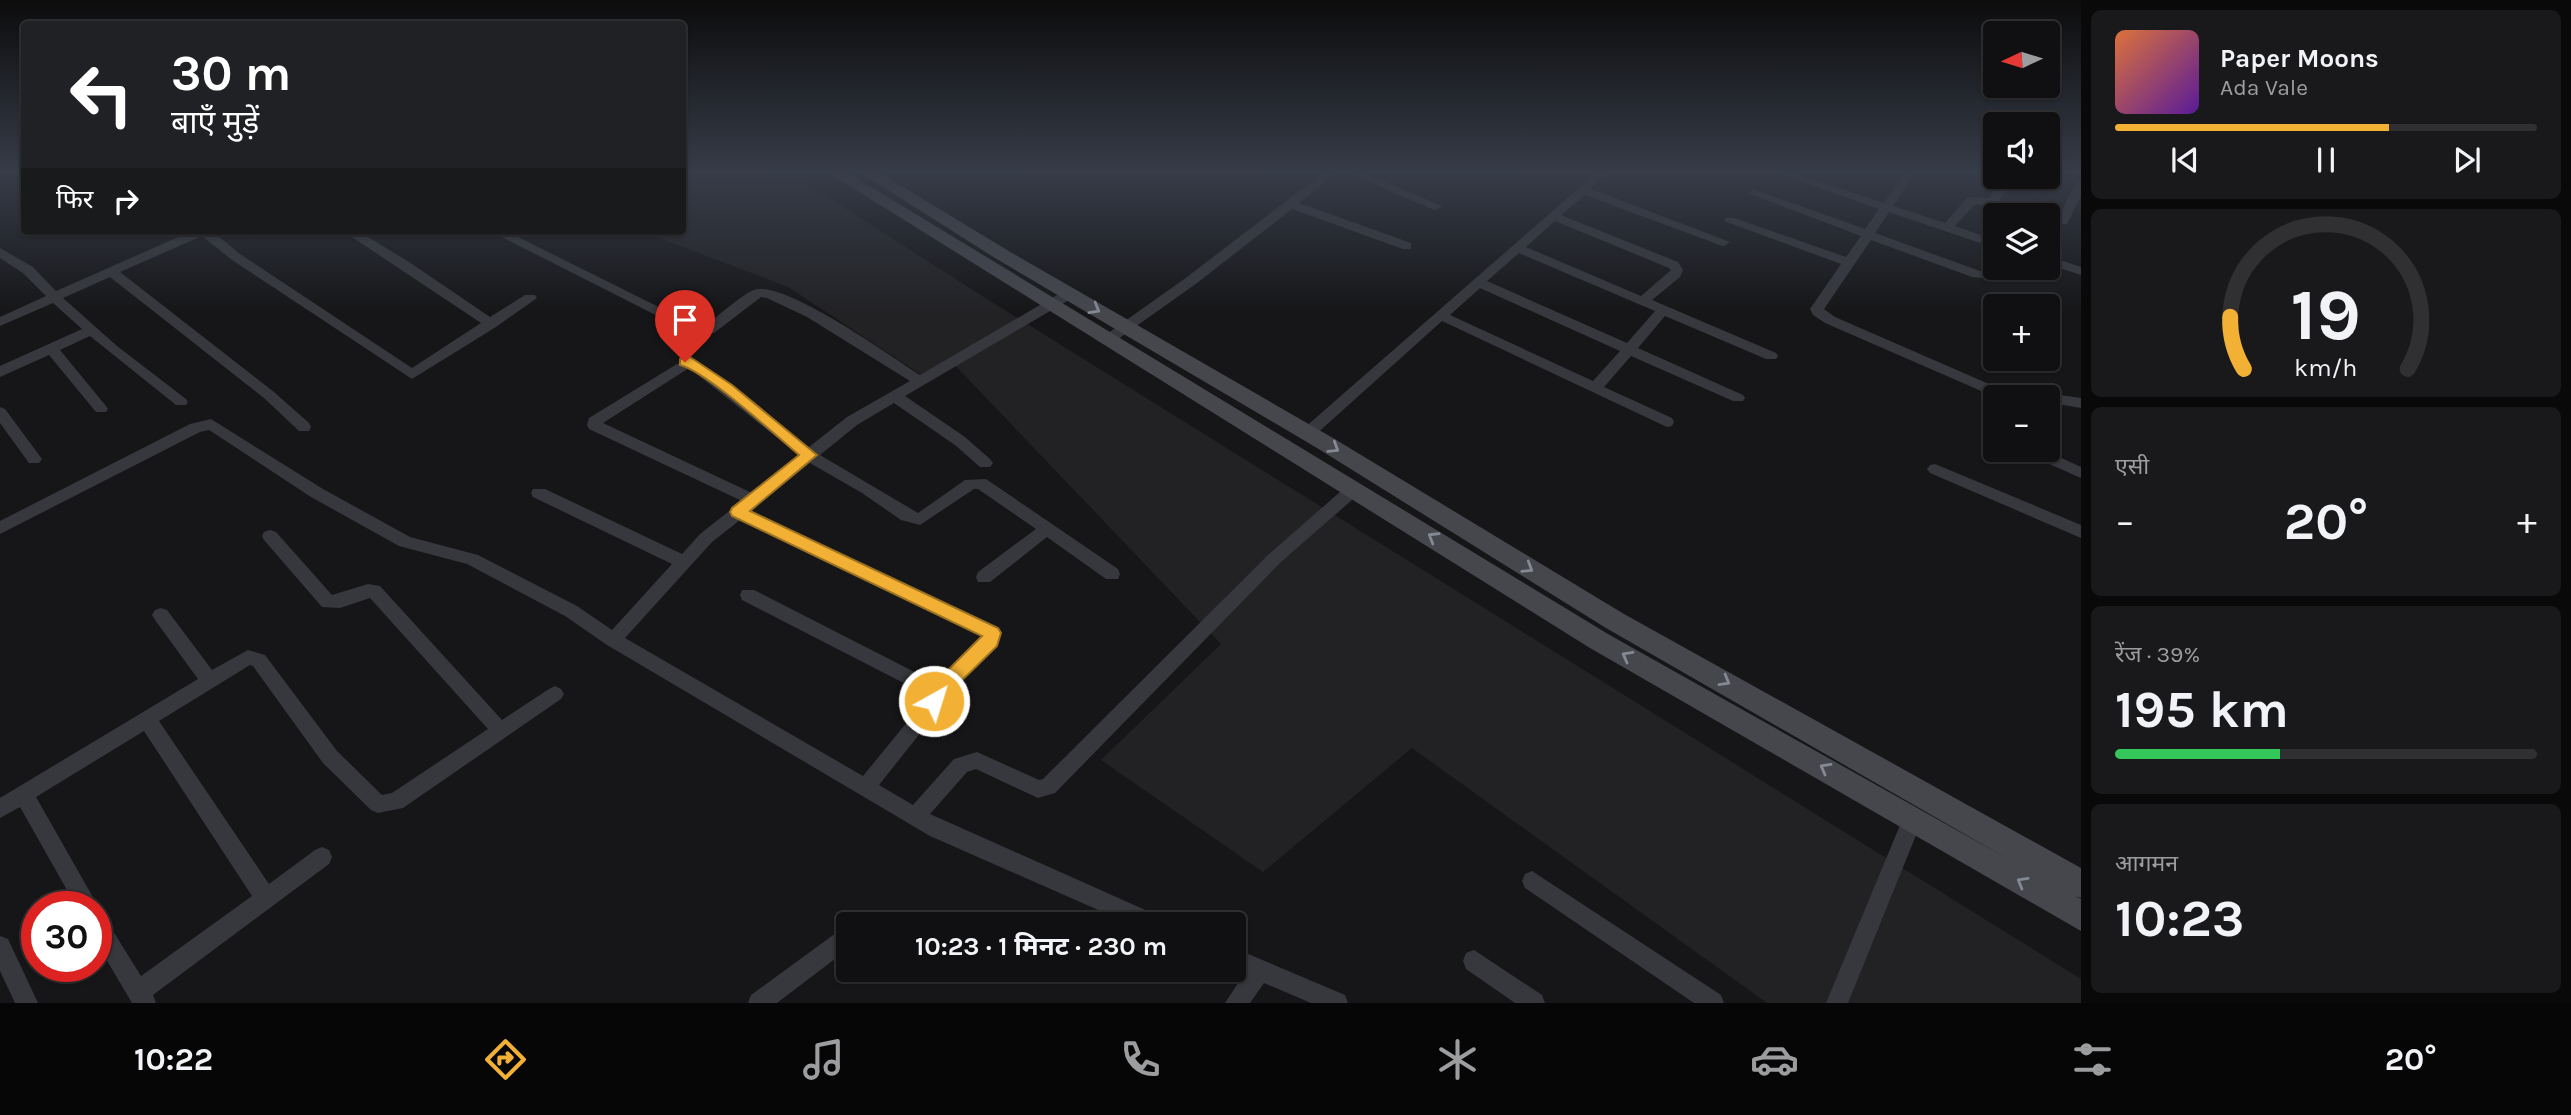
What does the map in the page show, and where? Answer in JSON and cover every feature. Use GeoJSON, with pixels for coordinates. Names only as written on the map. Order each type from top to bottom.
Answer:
{"type":"FeatureCollection","features":[{"type":"Feature","properties":{"kind":"main road"},"geometry":{"type":"LineString","coordinates":[[920,220],[1117,333],[1354,489],[1599,641],[2081,916]]}},
{"type":"Feature","properties":{"kind":"main road"},"geometry":{"type":"LineString","coordinates":[[940,220],[1061,299]]}},
{"type":"Feature","properties":{"kind":"main road"},"geometry":{"type":"LineString","coordinates":[[1117,333],[1308,433],[1615,621],[2081,884]]}},
{"type":"Feature","properties":{"kind":"street"},"geometry":{"type":"LineString","coordinates":[[1117,333],[1192,280],[1270,220]]}},
{"type":"Feature","properties":{"kind":"street"},"geometry":{"type":"LineString","coordinates":[[1334,220],[1407,246]]}},
{"type":"Feature","properties":{"kind":"street"},"geometry":{"type":"LineString","coordinates":[[1308,433],[1548,220]]}},
{"type":"Feature","properties":{"kind":"street"},"geometry":{"type":"LineString","coordinates":[[1561,220],[1674,265],[1677,270],[1675,274],[1643,301]]}},
{"type":"Feature","properties":{"kind":"street"},"geometry":{"type":"LineString","coordinates":[[1664,220],[1724,242]]}},
{"type":"Feature","properties":{"kind":"street"},"geometry":{"type":"LineString","coordinates":[[1828,220],[1983,276]]}},
{"type":"Feature","properties":{"kind":"street"},"geometry":{"type":"LineString","coordinates":[[1876,220],[1817,309],[1822,317],[1983,387]]}},
{"type":"Feature","properties":{"kind":"street"},"geometry":{"type":"LineString","coordinates":[[1920,220],[1983,240]]}},
{"type":"Feature","properties":{"kind":"street"},"geometry":{"type":"LineString","coordinates":[[1945,229],[1953,220]]}},
{"type":"Feature","properties":{"kind":"street"},"geometry":{"type":"LineString","coordinates":[[1730,221],[1848,262]]}},
{"type":"Feature","properties":{"kind":"street"},"geometry":{"type":"LineString","coordinates":[[0,323],[194,235]]}},
{"type":"Feature","properties":{"kind":"street"},"geometry":{"type":"LineString","coordinates":[[208,235],[236,257],[412,374],[530,298]]}},
{"type":"Feature","properties":{"kind":"street"},"geometry":{"type":"LineString","coordinates":[[356,235],[491,324]]}},
{"type":"Feature","properties":{"kind":"street"},"geometry":{"type":"LineString","coordinates":[[504,235],[697,332],[709,330],[758,293],[768,292],[818,317],[920,381]]}},
{"type":"Feature","properties":{"kind":"street"},"geometry":{"type":"LineString","coordinates":[[1517,248],[1771,356]]}},
{"type":"Feature","properties":{"kind":"street"},"geometry":{"type":"LineString","coordinates":[[0,252],[28,270],[90,331],[181,402]]}},
{"type":"Feature","properties":{"kind":"street"},"geometry":{"type":"LineString","coordinates":[[2060,264],[2081,271]]}},
{"type":"Feature","properties":{"kind":"street"},"geometry":{"type":"LineString","coordinates":[[111,271],[269,395],[304,427]]}},
{"type":"Feature","properties":{"kind":"street"},"geometry":{"type":"LineString","coordinates":[[1478,282],[1738,398]]}},
{"type":"Feature","properties":{"kind":"street"},"geometry":{"type":"LineString","coordinates":[[613,639],[706,538],[852,421],[1061,299]]}},
{"type":"Feature","properties":{"kind":"street"},"geometry":{"type":"LineString","coordinates":[[1595,388],[1664,310]]}},
{"type":"Feature","properties":{"kind":"street"},"geometry":{"type":"LineString","coordinates":[[1440,315],[1667,422]]}},
{"type":"Feature","properties":{"kind":"street"},"geometry":{"type":"LineString","coordinates":[[0,372],[90,331]]}},
{"type":"Feature","properties":{"kind":"street"},"geometry":{"type":"LineString","coordinates":[[51,349],[101,409]]}},
{"type":"Feature","properties":{"kind":"street"},"geometry":{"type":"LineString","coordinates":[[754,500],[595,426],[594,422],[690,361],[809,455],[914,520],[920,519],[970,484],[981,483],[1112,574]]}},
{"type":"Feature","properties":{"kind":"street"},"geometry":{"type":"LineString","coordinates":[[895,396],[960,441],[985,463]]}},
{"type":"Feature","properties":{"kind":"street"},"geometry":{"type":"LineString","coordinates":[[2060,398],[2081,403]]}},
{"type":"Feature","properties":{"kind":"street"},"geometry":{"type":"LineString","coordinates":[[0,412],[34,459]]}},
{"type":"Feature","properties":{"kind":"street"},"geometry":{"type":"LineString","coordinates":[[0,528],[195,428],[211,424],[308,488],[405,542],[472,559],[571,611],[613,639],[937,829],[1127,912]]}},
{"type":"Feature","properties":{"kind":"street"},"geometry":{"type":"LineString","coordinates":[[2058,462],[2081,472]]}},
{"type":"Feature","properties":{"kind":"street"},"geometry":{"type":"LineString","coordinates":[[1935,468],[2081,532]]}},
{"type":"Feature","properties":{"kind":"street"},"geometry":{"type":"LineString","coordinates":[[916,816],[961,765],[969,760],[977,760],[1038,789],[1048,787],[1255,577],[1354,489]]}},
{"type":"Feature","properties":{"kind":"street"},"geometry":{"type":"LineString","coordinates":[[539,493],[684,562]]}},
{"type":"Feature","properties":{"kind":"street"},"geometry":{"type":"LineString","coordinates":[[738,512],[992,633],[990,641],[936,695],[866,787]]}},
{"type":"Feature","properties":{"kind":"street"},"geometry":{"type":"LineString","coordinates":[[984,577],[1046,529]]}},
{"type":"Feature","properties":{"kind":"street"},"geometry":{"type":"LineString","coordinates":[[270,536],[328,601],[338,603],[362,592],[374,591],[501,731]]}},
{"type":"Feature","properties":{"kind":"street"},"geometry":{"type":"LineString","coordinates":[[748,595],[933,690],[936,695]]}},
{"type":"Feature","properties":{"kind":"street"},"geometry":{"type":"LineString","coordinates":[[160,615],[209,680]]}},
{"type":"Feature","properties":{"kind":"street"},"geometry":{"type":"LineString","coordinates":[[0,809],[248,657],[259,660],[330,757],[379,804],[397,802],[555,694]]}},
{"type":"Feature","properties":{"kind":"street"},"geometry":{"type":"LineString","coordinates":[[146,719],[266,898]]}},
{"type":"Feature","properties":{"kind":"street"},"geometry":{"type":"LineString","coordinates":[[24,795],[78,891]]}},
{"type":"Feature","properties":{"kind":"street"},"geometry":{"type":"LineString","coordinates":[[1837,1003],[1913,818]]}},
{"type":"Feature","properties":{"kind":"street"},"geometry":{"type":"LineString","coordinates":[[112,949],[141,998],[322,857]]}},
{"type":"Feature","properties":{"kind":"street"},"geometry":{"type":"LineString","coordinates":[[1532,881],[1713,1003]]}},
{"type":"Feature","properties":{"kind":"street"},"geometry":{"type":"LineString","coordinates":[[759,1003],[836,944]]}},
{"type":"Feature","properties":{"kind":"street"},"geometry":{"type":"LineString","coordinates":[[1474,961],[1534,1003]]}},
{"type":"Feature","properties":{"kind":"street"},"geometry":{"type":"LineString","coordinates":[[3,962],[27,1003]]}},
{"type":"Feature","properties":{"kind":"street"},"geometry":{"type":"LineString","coordinates":[[1246,964],[1338,1003]]}},
{"type":"Feature","properties":{"kind":"street"},"geometry":{"type":"LineString","coordinates":[[1236,1003],[1260,970]]}},
{"type":"Feature","properties":{"kind":"shaded area"},"geometry":{"type":"Polygon","coordinates":[[[686,220],[863,220],[2081,979],[2081,1003],[1767,1003],[1412,748],[1263,872],[1101,760],[1221,644],[949,359],[923,376],[788,287],[652,235],[686,235],[686,220]]]}},
{"type":"Feature","properties":{"kind":"route"},"geometry":{"type":"LineString","coordinates":[[685,362],[690,361],[727,388],[809,455],[738,512],[992,633],[990,641],[936,695],[934,701]]}}]}
